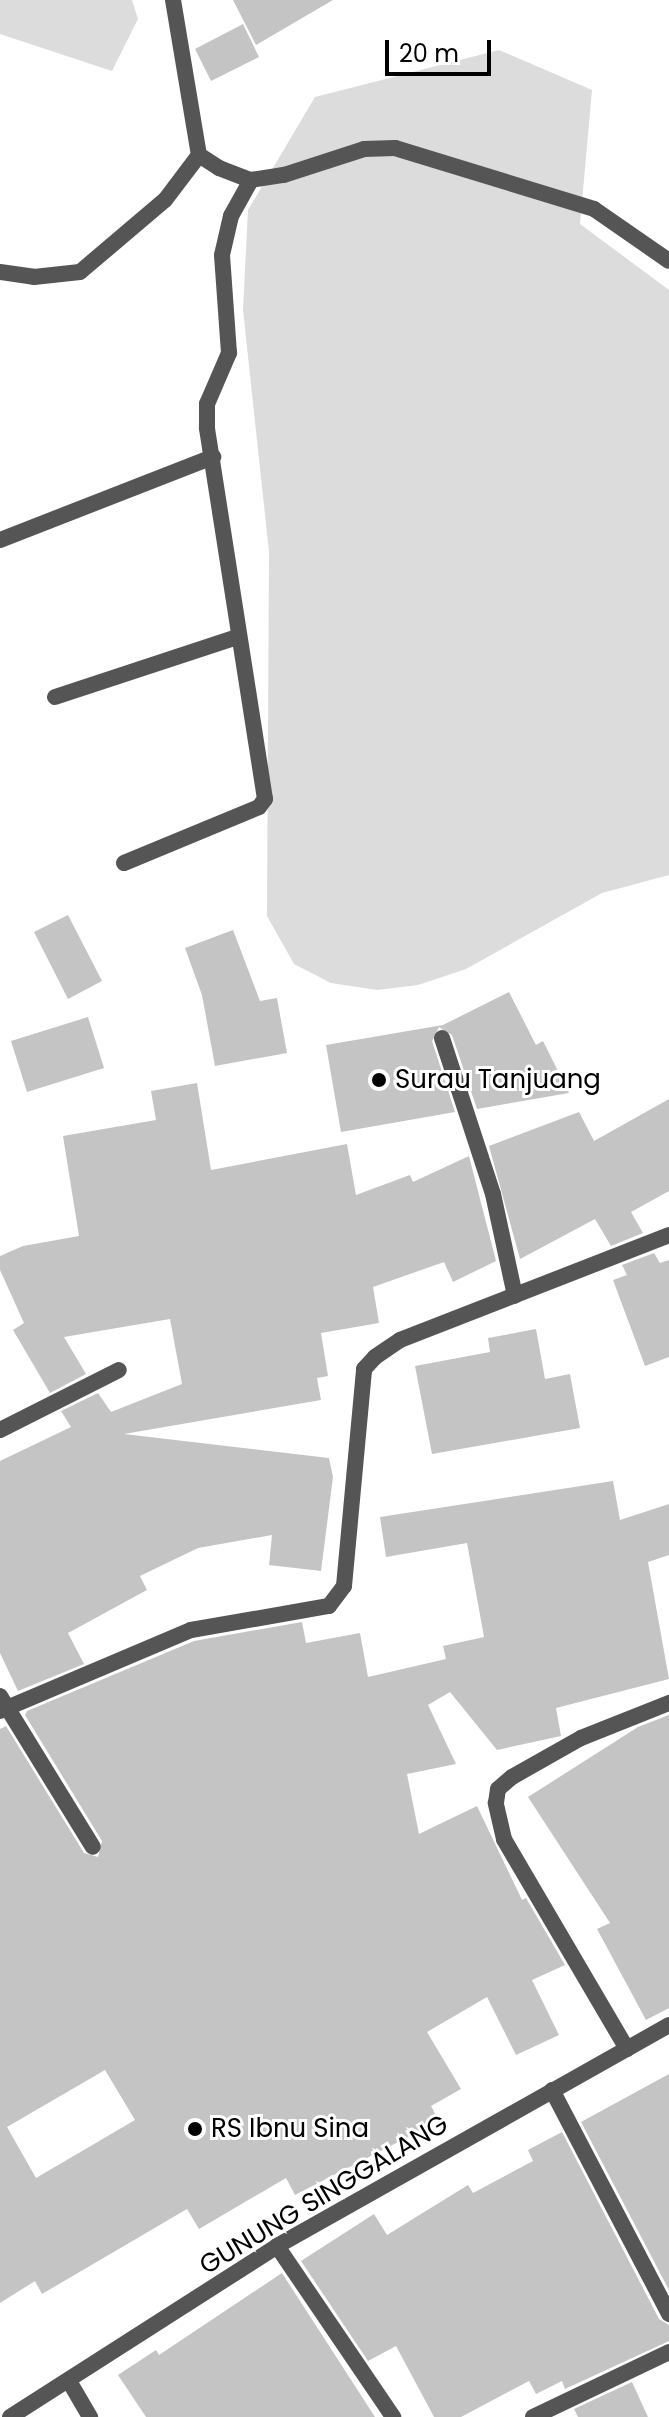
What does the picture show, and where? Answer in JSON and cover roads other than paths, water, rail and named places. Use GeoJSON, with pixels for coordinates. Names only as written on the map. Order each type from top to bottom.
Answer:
{"type":"FeatureCollection","features":[{"type":"Feature","properties":{"kind":"street"},"geometry":{"type":"LineString","coordinates":[[0,272],[34,277],[80,272],[165,200],[199,155],[173,0]]}},
{"type":"Feature","properties":{"kind":"street"},"geometry":{"type":"LineString","coordinates":[[199,155],[251,180],[284,175],[364,149],[395,148],[594,209],[669,261]]}},
{"type":"Feature","properties":{"kind":"street"},"geometry":{"type":"LineString","coordinates":[[124,863],[263,803],[266,793],[238,637],[207,404],[229,353],[222,255],[231,216],[251,180]]}},
{"type":"Feature","properties":{"kind":"street"},"geometry":{"type":"LineString","coordinates":[[0,540],[213,457]]}},
{"type":"Feature","properties":{"kind":"street"},"geometry":{"type":"LineString","coordinates":[[55,697],[238,637]]}},
{"type":"Feature","properties":{"kind":"street"},"geometry":{"type":"LineString","coordinates":[[442,1038],[493,1194],[515,1296]]}},
{"type":"Feature","properties":{"kind":"street"},"geometry":{"type":"LineString","coordinates":[[93,1847],[2,1705],[191,1630],[329,1606],[344,1586],[364,1369],[400,1340],[669,1235]]}},
{"type":"Feature","properties":{"kind":"street"},"geometry":{"type":"LineString","coordinates":[[0,1430],[119,1370]]}},
{"type":"Feature","properties":{"kind":"street"},"geometry":{"type":"LineString","coordinates":[[627,2049],[504,1839],[496,1803],[498,1789],[512,1777],[581,1738],[669,1703]]}},
{"type":"Feature","properties":{"kind":"street","name":"GUNUNG SINGGALANG"},"geometry":{"type":"LineString","coordinates":[[10,2417],[277,2246],[669,2025]]}},
{"type":"Feature","properties":{"kind":"street"},"geometry":{"type":"LineString","coordinates":[[552,2090],[669,2314]]}},
{"type":"Feature","properties":{"kind":"street"},"geometry":{"type":"LineString","coordinates":[[277,2246],[393,2417]]}},
{"type":"Feature","properties":{"kind":"street"},"geometry":{"type":"LineString","coordinates":[[533,2417],[669,2352]]}},
{"type":"Feature","properties":{"kind":"street"},"geometry":{"type":"LineString","coordinates":[[69,2381],[90,2417]]}},
{"type":"Feature","properties":{"kind":"place","name":"Surau Tanjuang"},"geometry":{"type":"Point","coordinates":[379,1080]}},
{"type":"Feature","properties":{"kind":"place","name":"RS Ibnu Sina"},"geometry":{"type":"Point","coordinates":[195,2129]}}]}
